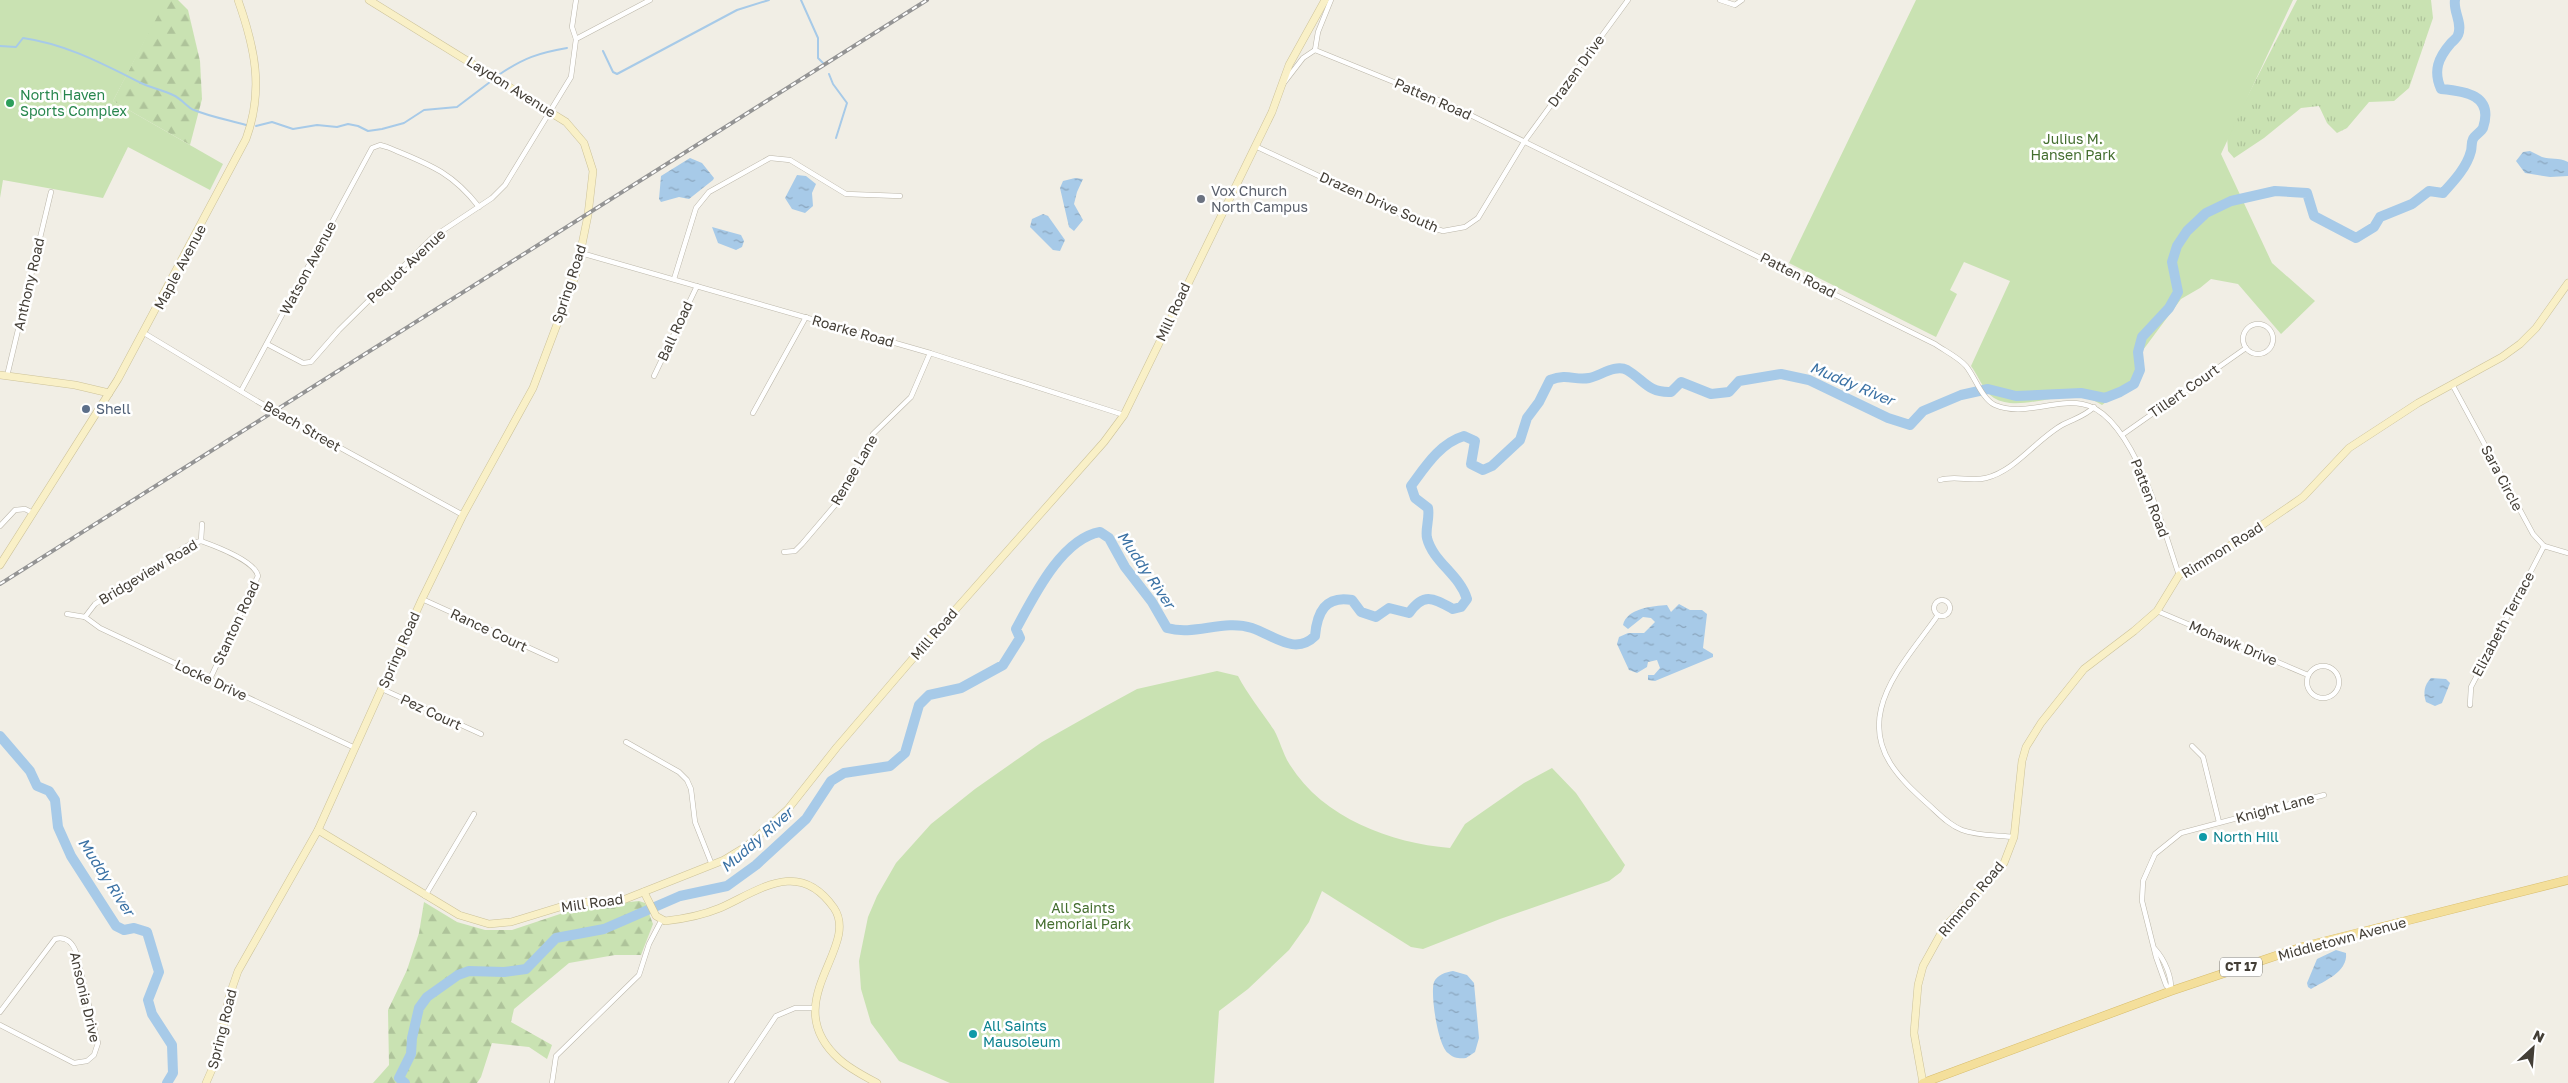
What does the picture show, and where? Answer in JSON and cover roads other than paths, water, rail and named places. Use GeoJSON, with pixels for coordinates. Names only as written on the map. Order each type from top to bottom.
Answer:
{"type":"FeatureCollection","features":[{"type":"Feature","properties":{"kind":"main road","name":"Middletown Avenue"},"geometry":{"type":"LineString","coordinates":[[1923,1083],[2171,991],[2331,939],[2568,880]]}},
{"type":"Feature","properties":{"kind":"street","name":"Maple Avenue"},"geometry":{"type":"LineString","coordinates":[[0,565],[110,393],[217,198],[250,128],[257,96],[256,65],[238,0]]}},
{"type":"Feature","properties":{"kind":"street","name":"Laydon Avenue"},"geometry":{"type":"LineString","coordinates":[[369,0],[551,112],[573,128],[588,150],[593,179],[588,215]]}},
{"type":"Feature","properties":{"kind":"street","name":"Pequot Avenue"},"geometry":{"type":"LineString","coordinates":[[267,344],[306,364],[312,362],[339,330],[433,237],[479,207],[506,185],[572,77],[576,39],[572,27],[576,0]]}},
{"type":"Feature","properties":{"kind":"street"},"geometry":{"type":"LineString","coordinates":[[576,39],[650,0]]}},
{"type":"Feature","properties":{"kind":"street","name":"Mill Road"},"geometry":{"type":"LineString","coordinates":[[318,830],[425,896],[465,918],[477,922],[500,924],[573,903],[623,900],[712,865],[741,850],[788,809],[837,747],[933,634],[1104,442],[1124,415],[1272,112],[1293,57],[1325,0]]}},
{"type":"Feature","properties":{"kind":"street"},"geometry":{"type":"LineString","coordinates":[[1282,85],[1288,80],[1303,58],[1315,50],[1318,32],[1331,0]]}},
{"type":"Feature","properties":{"kind":"street","name":"Drazen Drive"},"geometry":{"type":"LineString","coordinates":[[1524,142],[1628,0]]}},
{"type":"Feature","properties":{"kind":"street"},"geometry":{"type":"LineString","coordinates":[[1720,0],[1735,5],[1742,0]]}},
{"type":"Feature","properties":{"kind":"street","name":"Patten Road"},"geometry":{"type":"LineString","coordinates":[[1315,50],[1378,77],[1423,92],[1592,176],[1718,235],[1935,344],[1962,362],[1986,397],[1994,404],[2012,410],[2080,404],[2094,407],[2122,435],[2142,469],[2179,575]]}},
{"type":"Feature","properties":{"kind":"street","name":"Drazen Drive South"},"geometry":{"type":"LineString","coordinates":[[1255,146],[1406,217],[1443,231],[1465,227],[1478,218],[1524,142]]}},
{"type":"Feature","properties":{"kind":"street","name":"Watson Avenue"},"geometry":{"type":"LineString","coordinates":[[241,391],[370,153],[376,146],[388,147],[450,176],[465,189],[479,207]]}},
{"type":"Feature","properties":{"kind":"street"},"geometry":{"type":"LineString","coordinates":[[674,279],[696,208],[709,192],[770,158],[790,160],[846,194],[900,196]]}},
{"type":"Feature","properties":{"kind":"street","name":"Anthony Road"},"geometry":{"type":"LineString","coordinates":[[4,375],[50,192]]}},
{"type":"Feature","properties":{"kind":"street","name":"Spring Road"},"geometry":{"type":"LineString","coordinates":[[206,1083],[217,1058],[229,997],[238,971],[318,830],[422,599],[464,515],[533,388],[581,253],[588,215]]}},
{"type":"Feature","properties":{"kind":"street","name":"Roarke Road"},"geometry":{"type":"LineString","coordinates":[[581,253],[930,353],[1124,415]]}},
{"type":"Feature","properties":{"kind":"street","name":"Rimmon Road"},"geometry":{"type":"LineString","coordinates":[[1923,1083],[1914,1033],[1916,1000],[1923,966],[1944,928],[2004,863],[2014,837],[2022,761],[2033,733],[2084,670],[2157,611],[2179,575],[2243,538],[2303,497],[2349,448],[2418,403],[2502,357],[2520,344],[2536,328],[2568,283]]}},
{"type":"Feature","properties":{"kind":"street","name":"Ball Road"},"geometry":{"type":"LineString","coordinates":[[654,376],[697,286]]}},
{"type":"Feature","properties":{"kind":"street"},"geometry":{"type":"LineString","coordinates":[[753,413],[806,317]]}},
{"type":"Feature","properties":{"kind":"street"},"geometry":{"type":"LineString","coordinates":[[2251,326],[2265,326],[2272,332],[2273,342],[2268,351],[2254,354],[2246,348],[2244,334],[2251,326]]}},
{"type":"Feature","properties":{"kind":"street","name":"Beach Street"},"geometry":{"type":"LineString","coordinates":[[144,333],[295,423],[464,515]]}},
{"type":"Feature","properties":{"kind":"street","name":"Tillert Court"},"geometry":{"type":"LineString","coordinates":[[2122,435],[2246,348]]}},
{"type":"Feature","properties":{"kind":"street","name":"Renee Lane"},"geometry":{"type":"LineString","coordinates":[[784,552],[795,551],[842,497],[873,434],[911,397],[930,353]]}},
{"type":"Feature","properties":{"kind":"street"},"geometry":{"type":"LineString","coordinates":[[4,375],[75,385],[110,393]]}},
{"type":"Feature","properties":{"kind":"street","name":"Sara Circle"},"geometry":{"type":"LineString","coordinates":[[2452,384],[2525,521],[2544,546]]}},
{"type":"Feature","properties":{"kind":"street"},"geometry":{"type":"LineString","coordinates":[[1940,480],[1948,478],[1986,478],[2003,471],[2048,434],[2065,423],[2085,416],[2094,407]]}},
{"type":"Feature","properties":{"kind":"street"},"geometry":{"type":"LineString","coordinates":[[0,526],[15,510],[25,509],[33,513]]}},
{"type":"Feature","properties":{"kind":"street","name":"Bridgeview Road"},"geometry":{"type":"LineString","coordinates":[[85,617],[95,604],[190,544],[201,541],[202,524]]}},
{"type":"Feature","properties":{"kind":"street","name":"Stanton Road"},"geometry":{"type":"LineString","coordinates":[[201,541],[247,562],[254,567],[258,576],[210,680]]}},
{"type":"Feature","properties":{"kind":"street"},"geometry":{"type":"LineString","coordinates":[[2544,546],[2568,553]]}},
{"type":"Feature","properties":{"kind":"street","name":"Elizabeth Terrace"},"geometry":{"type":"LineString","coordinates":[[2470,705],[2471,687],[2544,546]]}},
{"type":"Feature","properties":{"kind":"street","name":"Rance Court"},"geometry":{"type":"LineString","coordinates":[[422,599],[556,660]]}},
{"type":"Feature","properties":{"kind":"street","name":"Mohawk Drive"},"geometry":{"type":"LineString","coordinates":[[2157,611],[2308,675]]}},
{"type":"Feature","properties":{"kind":"street","name":"Locke Drive"},"geometry":{"type":"LineString","coordinates":[[67,614],[85,617],[100,628],[355,748]]}},
{"type":"Feature","properties":{"kind":"street"},"geometry":{"type":"LineString","coordinates":[[1938,615],[1886,694],[1881,710],[1879,730],[1883,749],[1900,779],[1949,824],[1971,833],[2014,837]]}},
{"type":"Feature","properties":{"kind":"street"},"geometry":{"type":"LineString","coordinates":[[2317,666],[2330,667],[2338,676],[2338,688],[2328,697],[2317,696],[2308,687],[2308,675],[2317,666]]}},
{"type":"Feature","properties":{"kind":"street","name":"Pez Court"},"geometry":{"type":"LineString","coordinates":[[382,689],[481,734]]}},
{"type":"Feature","properties":{"kind":"street"},"geometry":{"type":"LineString","coordinates":[[626,742],[679,772],[687,780],[691,789],[695,822],[712,865]]}},
{"type":"Feature","properties":{"kind":"street"},"geometry":{"type":"LineString","coordinates":[[2192,746],[2203,757],[2219,822]]}},
{"type":"Feature","properties":{"kind":"street","name":"Knight Lane"},"geometry":{"type":"LineString","coordinates":[[2171,991],[2166,985],[2156,958],[2155,949],[2144,916],[2142,901],[2143,881],[2151,859],[2163,846],[2181,834],[2219,822],[2324,795]]}},
{"type":"Feature","properties":{"kind":"street"},"geometry":{"type":"LineString","coordinates":[[425,896],[474,814]]}},
{"type":"Feature","properties":{"kind":"street"},"geometry":{"type":"LineString","coordinates":[[661,921],[708,912],[773,883],[788,881],[810,887],[829,901],[836,911],[840,926],[837,941],[818,985],[815,1008],[821,1034],[831,1051],[845,1064],[877,1083]]}},
{"type":"Feature","properties":{"kind":"street"},"geometry":{"type":"LineString","coordinates":[[644,892],[648,902],[661,921]]}},
{"type":"Feature","properties":{"kind":"street"},"geometry":{"type":"LineString","coordinates":[[552,1083],[552,1072],[556,1056],[639,974],[649,944],[661,921]]}},
{"type":"Feature","properties":{"kind":"street","name":"Ansonia Drive"},"geometry":{"type":"LineString","coordinates":[[0,1012],[54,939],[64,938],[70,941],[76,952],[98,1043],[97,1049],[87,1061],[74,1063],[0,1025]]}},
{"type":"Feature","properties":{"kind":"street"},"geometry":{"type":"LineString","coordinates":[[731,1083],[776,1016],[795,1008],[815,1008]]}},
{"type":"Feature","properties":{"kind":"water"},"geometry":{"type":"Polygon","coordinates":[[[2530,151],[2542,157],[2568,162],[2568,176],[2550,177],[2525,173],[2516,161],[2523,152],[2530,151]]]}},
{"type":"Feature","properties":{"kind":"water"},"geometry":{"type":"Polygon","coordinates":[[[690,158],[702,163],[714,178],[713,180],[689,199],[679,197],[661,202],[659,199],[661,176],[690,158]]]}},
{"type":"Feature","properties":{"kind":"water"},"geometry":{"type":"Polygon","coordinates":[[[797,175],[806,176],[816,184],[812,193],[813,206],[805,213],[792,209],[785,198],[797,175]]]}},
{"type":"Feature","properties":{"kind":"water"},"geometry":{"type":"Polygon","coordinates":[[[1075,178],[1083,179],[1074,204],[1083,220],[1074,231],[1069,227],[1060,188],[1063,181],[1075,178]]]}},
{"type":"Feature","properties":{"kind":"water"},"geometry":{"type":"Polygon","coordinates":[[[1043,214],[1048,216],[1065,240],[1060,251],[1053,250],[1030,227],[1032,219],[1043,214]]]}},
{"type":"Feature","properties":{"kind":"water"},"geometry":{"type":"Polygon","coordinates":[[[712,227],[741,235],[744,241],[742,247],[736,250],[718,243],[712,227]]]}},
{"type":"Feature","properties":{"kind":"water"},"geometry":{"type":"Polygon","coordinates":[[[1679,604],[1690,610],[1702,610],[1707,614],[1703,648],[1713,654],[1713,657],[1655,681],[1648,680],[1648,675],[1654,675],[1660,668],[1657,660],[1648,662],[1647,667],[1637,673],[1629,670],[1617,644],[1619,637],[1628,633],[1644,633],[1655,622],[1651,618],[1643,617],[1628,629],[1623,625],[1625,619],[1635,611],[1655,606],[1667,605],[1671,612],[1679,604]]]}},
{"type":"Feature","properties":{"kind":"water"},"geometry":{"type":"Polygon","coordinates":[[[2431,678],[2446,679],[2450,683],[2442,703],[2435,706],[2426,702],[2425,695],[2426,686],[2431,678]]]}},
{"type":"Feature","properties":{"kind":"water"},"geometry":{"type":"Polygon","coordinates":[[[2336,950],[2346,953],[2346,960],[2343,966],[2328,979],[2311,989],[2308,987],[2307,983],[2317,959],[2336,950]]]}},
{"type":"Feature","properties":{"kind":"water"},"geometry":{"type":"Polygon","coordinates":[[[1453,971],[1467,975],[1474,983],[1479,1038],[1475,1052],[1466,1058],[1454,1057],[1444,1048],[1436,1019],[1433,997],[1434,982],[1442,974],[1453,971]]]}},
{"type":"Feature","properties":{"kind":"waterway"},"geometry":{"type":"LineString","coordinates":[[603,51],[613,72],[617,74],[737,10],[769,0]]}},
{"type":"Feature","properties":{"kind":"waterway"},"geometry":{"type":"LineString","coordinates":[[801,0],[818,38],[818,58],[823,63]]}},
{"type":"Feature","properties":{"kind":"waterway","name":"Muddy River"},"geometry":{"type":"LineString","coordinates":[[405,1083],[399,1078],[411,1054],[412,1038],[419,1008],[427,997],[458,975],[469,971],[504,972],[526,969],[556,938],[604,929],[680,896],[727,886],[756,865],[806,819],[831,781],[844,773],[890,766],[905,753],[919,705],[929,695],[961,688],[1003,665],[1020,638],[1016,629],[1040,587],[1061,558],[1086,537],[1100,532],[1109,538],[1125,567],[1152,602],[1167,628],[1188,630],[1230,625],[1241,626],[1252,628],[1284,642],[1300,644],[1307,642],[1315,636],[1320,613],[1329,603],[1335,600],[1352,600],[1361,612],[1376,617],[1389,608],[1409,613],[1419,602],[1429,599],[1453,609],[1461,607],[1467,599],[1464,590],[1430,547],[1427,538],[1428,508],[1415,498],[1411,486],[1440,450],[1455,439],[1464,436],[1475,441],[1471,464],[1483,470],[1492,466],[1520,440],[1527,418],[1539,402],[1550,380],[1556,378],[1589,378],[1618,368],[1627,370],[1651,388],[1663,392],[1671,392],[1681,382],[1711,394],[1729,392],[1739,381],[1781,374],[1809,380],[1888,418],[1910,425],[1923,411],[1961,395],[1988,389],[2016,396],[2081,393],[2105,398],[2120,392],[2134,384],[2140,370],[2138,352],[2142,337],[2169,308],[2178,292],[2172,262],[2177,246],[2187,231],[2206,213],[2231,201],[2275,191],[2307,193],[2314,216],[2356,238],[2374,227],[2380,217],[2412,204],[2429,191],[2443,193],[2460,174],[2471,151],[2473,139],[2483,128],[2485,117],[2481,102],[2475,97],[2459,91],[2441,89],[2437,76],[2440,59],[2457,37],[2459,31],[2455,0]]}},
{"type":"Feature","properties":{"kind":"waterway"},"geometry":{"type":"LineString","coordinates":[[0,46],[16,47],[23,38],[54,45],[84,56],[145,85],[173,95],[194,110],[246,125]]}},
{"type":"Feature","properties":{"kind":"waterway"},"geometry":{"type":"LineString","coordinates":[[500,74],[532,57],[567,48]]}},
{"type":"Feature","properties":{"kind":"waterway"},"geometry":{"type":"LineString","coordinates":[[829,74],[833,84],[847,103],[836,138]]}},
{"type":"Feature","properties":{"kind":"waterway"},"geometry":{"type":"LineString","coordinates":[[256,126],[272,122],[293,129],[317,125],[337,127],[348,124],[368,131],[382,129],[404,123],[424,110],[457,107],[490,82]]}},
{"type":"Feature","properties":{"kind":"waterway","name":"Muddy River"},"geometry":{"type":"LineString","coordinates":[[0,736],[30,771],[37,786],[49,791],[55,800],[58,827],[71,856],[116,926],[124,930],[134,928],[147,932],[159,972],[148,1000],[152,1014],[172,1045],[173,1073],[167,1083]]}},
{"type":"Feature","properties":{"kind":"railway"},"geometry":{"type":"LineString","coordinates":[[0,584],[927,0]]}},
{"type":"Feature","properties":{"kind":"place","name":"North Haven Sports Complex"},"geometry":{"type":"Point","coordinates":[10,103]}},
{"type":"Feature","properties":{"kind":"place","name":"Vox Church North Campus"},"geometry":{"type":"Point","coordinates":[1201,199]}},
{"type":"Feature","properties":{"kind":"place","name":"Shell"},"geometry":{"type":"Point","coordinates":[86,409]}},
{"type":"Feature","properties":{"kind":"place","name":"North Hill"},"geometry":{"type":"Point","coordinates":[2203,837]}},
{"type":"Feature","properties":{"kind":"place","name":"All Saints Mausoleum"},"geometry":{"type":"Point","coordinates":[973,1034]}},
{"type":"Feature","properties":{"kind":"park label","name":"Julius M. Hansen Park"},"geometry":{"type":"Point","coordinates":[2073,148]}},
{"type":"Feature","properties":{"kind":"park label","name":"All Saints Memorial Park"},"geometry":{"type":"Point","coordinates":[1083,916]}}]}
